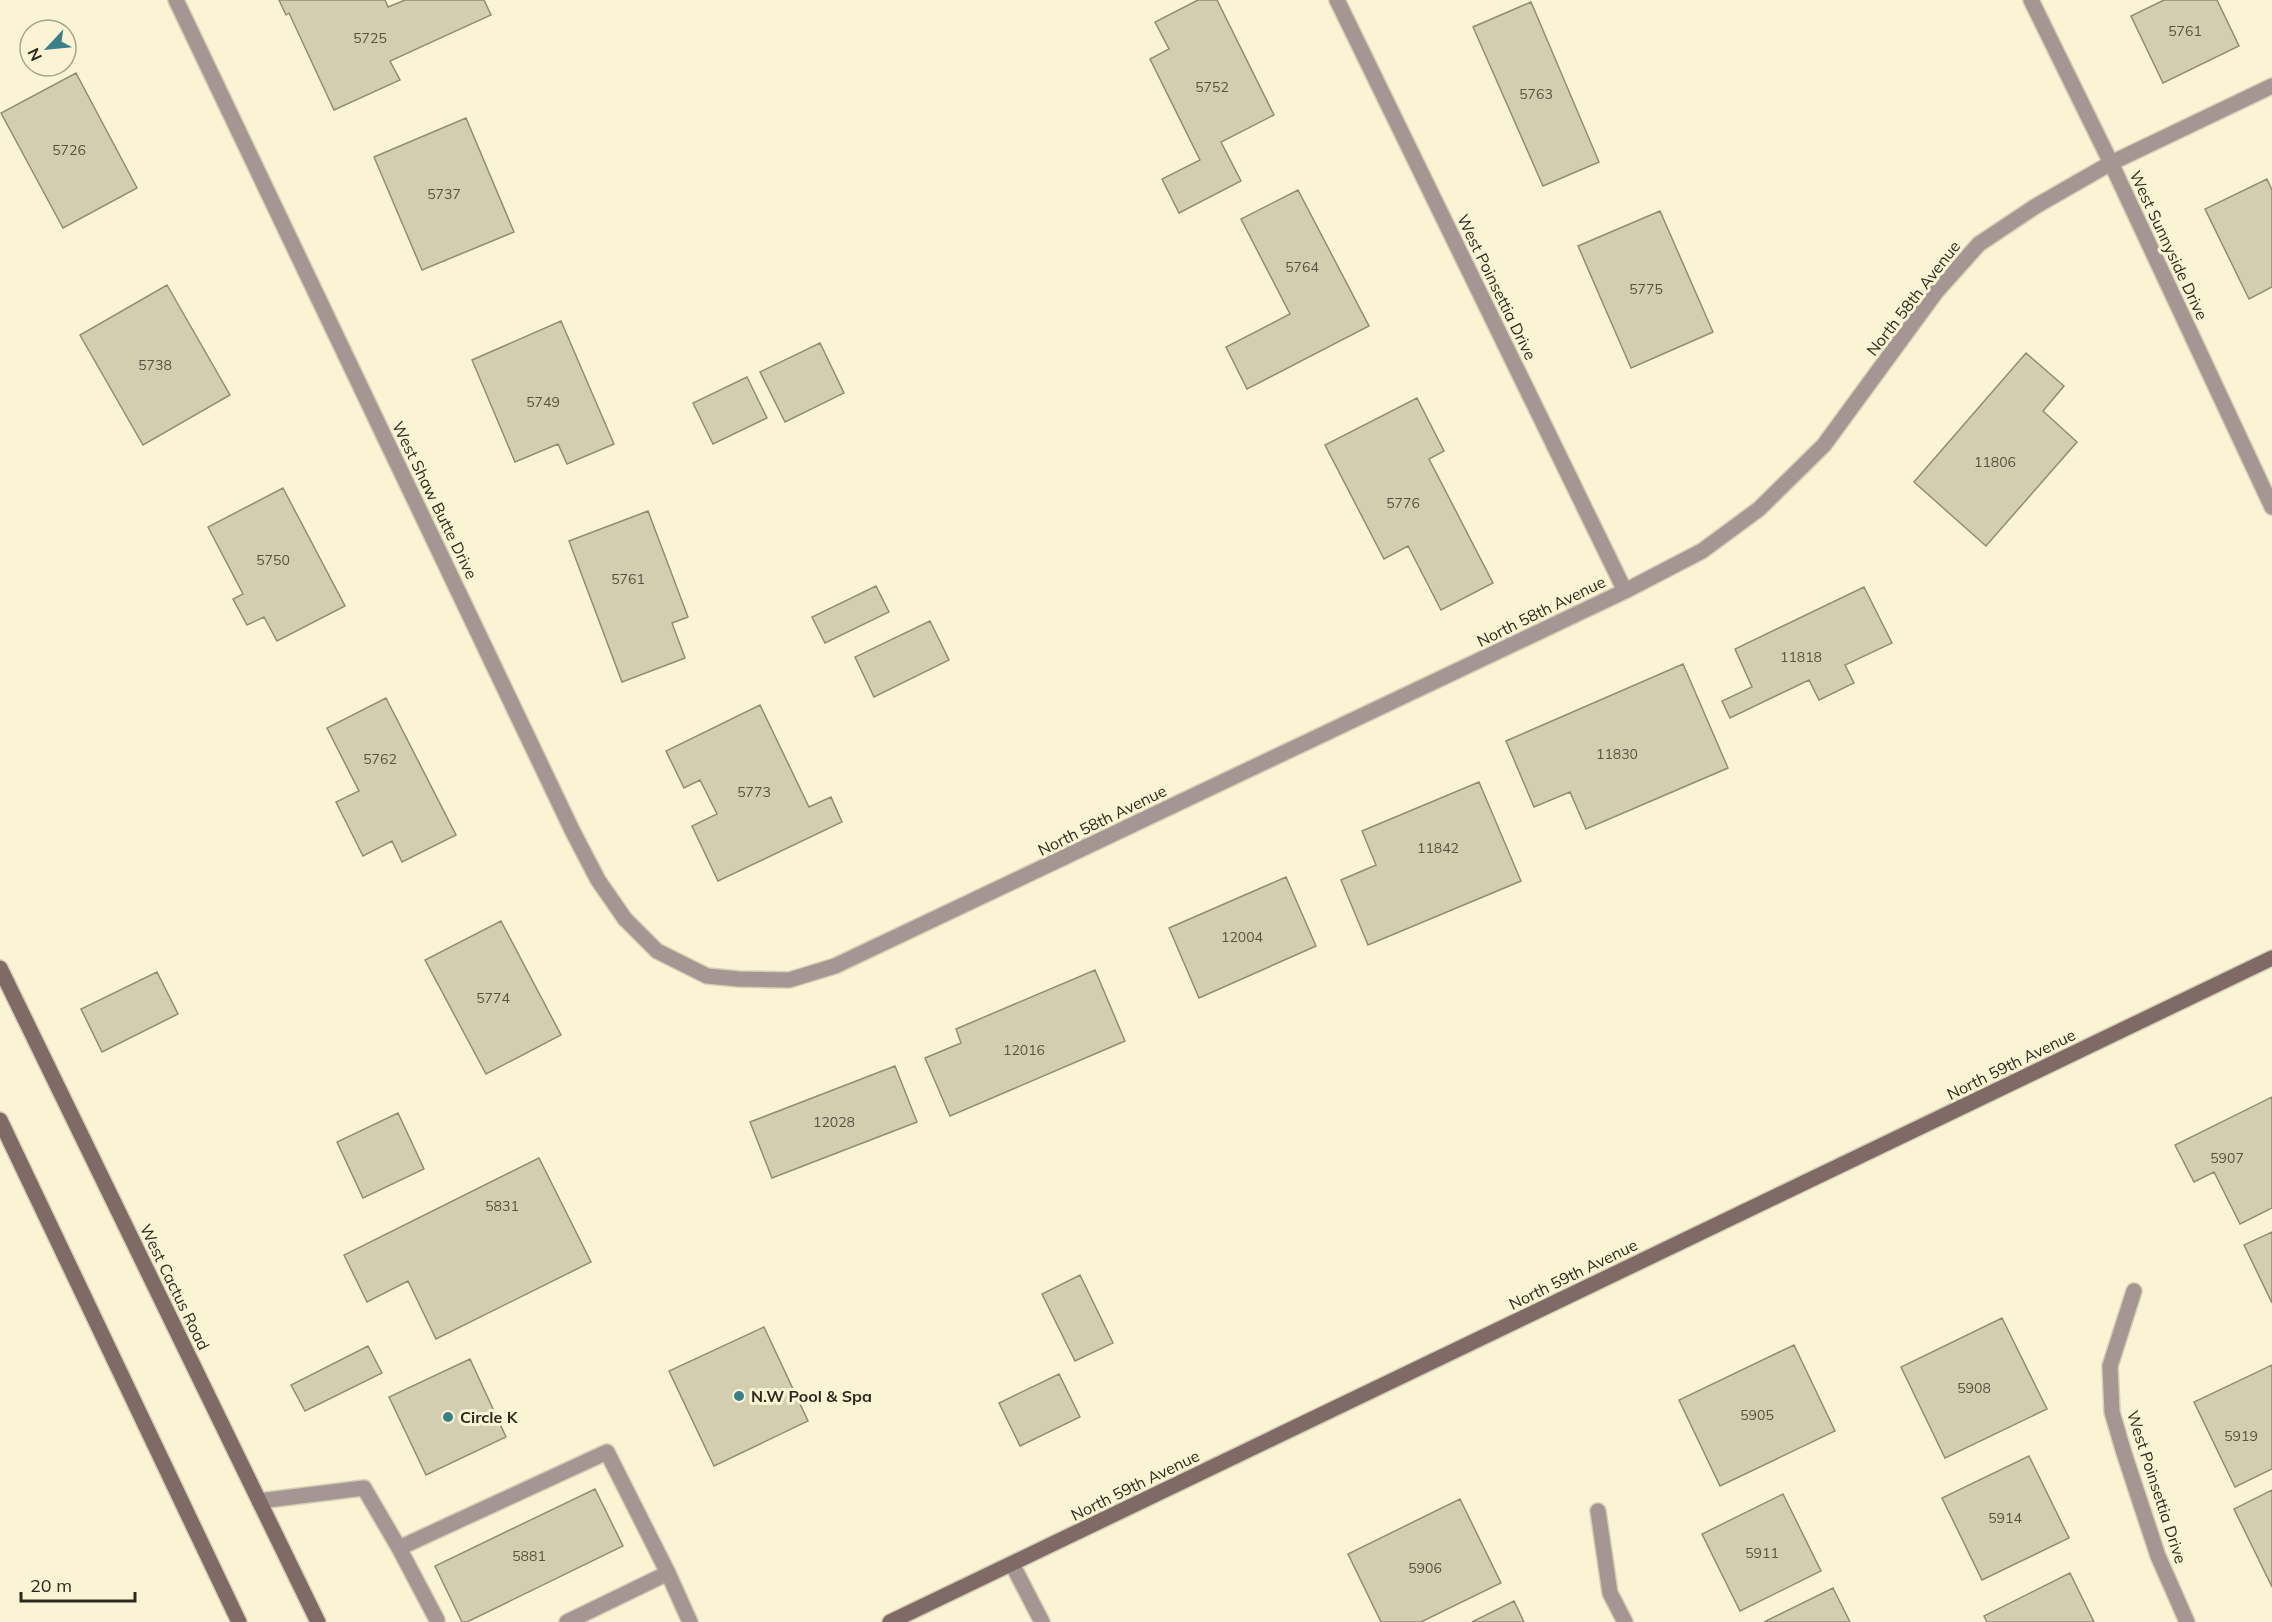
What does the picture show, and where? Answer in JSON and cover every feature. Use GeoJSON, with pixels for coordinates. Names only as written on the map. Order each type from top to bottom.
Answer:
{"type":"FeatureCollection","features":[{"type":"Feature","properties":{"kind":"main road","name":"North 59th Avenue"},"geometry":{"type":"LineString","coordinates":[[890,1622],[2272,958]]}},
{"type":"Feature","properties":{"kind":"main road","name":"West Cactus Road"},"geometry":{"type":"LineString","coordinates":[[0,968],[318,1622]]}},
{"type":"Feature","properties":{"kind":"main road"},"geometry":{"type":"LineString","coordinates":[[0,1120],[239,1622]]}},
{"type":"Feature","properties":{"kind":"street","name":"West Shaw Butte Drive"},"geometry":{"type":"LineString","coordinates":[[176,0],[598,880],[625,919],[657,951],[707,976]]}},
{"type":"Feature","properties":{"kind":"street","name":"West Poinsettia Drive"},"geometry":{"type":"LineString","coordinates":[[1337,0],[1625,591]]}},
{"type":"Feature","properties":{"kind":"street","name":"West Sunnyside Drive"},"geometry":{"type":"LineString","coordinates":[[2031,0],[2111,163],[2272,507]]}},
{"type":"Feature","properties":{"kind":"street","name":"North 58th Avenue"},"geometry":{"type":"LineString","coordinates":[[707,976],[740,980],[789,980],[835,966],[1625,591],[1702,551],[1759,509],[1824,445],[1936,292],[1979,244],[2036,206],[2111,163],[2272,86]]}},
{"type":"Feature","properties":{"kind":"street","name":"West Poinsettia Drive"},"geometry":{"type":"LineString","coordinates":[[2134,1291],[2110,1365],[2112,1412],[2158,1556],[2187,1622]]}},
{"type":"Feature","properties":{"kind":"street"},"geometry":{"type":"LineString","coordinates":[[399,1548],[607,1452],[690,1622]]}},
{"type":"Feature","properties":{"kind":"street"},"geometry":{"type":"LineString","coordinates":[[259,1501],[364,1488],[399,1548],[436,1621]]}},
{"type":"Feature","properties":{"kind":"street"},"geometry":{"type":"LineString","coordinates":[[1598,1511],[1610,1593],[1625,1622]]}},
{"type":"Feature","properties":{"kind":"street"},"geometry":{"type":"LineString","coordinates":[[1012,1563],[1041,1622]]}},
{"type":"Feature","properties":{"kind":"street"},"geometry":{"type":"LineString","coordinates":[[567,1622],[668,1573]]}},
{"type":"Feature","properties":{"kind":"building"},"geometry":{"type":"Polygon","coordinates":[[[279,0],[385,0],[388,7],[405,0],[484,0],[491,15],[390,61],[400,80],[334,110],[289,13],[286,15],[279,0]]]}},
{"type":"Feature","properties":{"kind":"building"},"geometry":{"type":"Polygon","coordinates":[[[1198,0],[1217,0],[1274,115],[1221,142],[1241,181],[1179,213],[1162,179],[1200,160],[1150,59],[1169,49],[1155,22],[1198,0]]]}},
{"type":"Feature","properties":{"kind":"building"},"geometry":{"type":"Polygon","coordinates":[[[2164,0],[2217,0],[2239,46],[2163,83],[2131,16],[2164,0]]]}},
{"type":"Feature","properties":{"kind":"building"},"geometry":{"type":"Polygon","coordinates":[[[1531,2],[1599,162],[1543,186],[1473,27],[1531,2]]]}},
{"type":"Feature","properties":{"kind":"building"},"geometry":{"type":"Polygon","coordinates":[[[78,77],[137,188],[63,228],[1,113],[67,78],[78,77]]]}},
{"type":"Feature","properties":{"kind":"building"},"geometry":{"type":"Polygon","coordinates":[[[466,118],[514,232],[422,270],[374,157],[466,118]]]}},
{"type":"Feature","properties":{"kind":"building"},"geometry":{"type":"Polygon","coordinates":[[[2267,179],[2272,190],[2272,287],[2249,299],[2205,209],[2267,179]]]}},
{"type":"Feature","properties":{"kind":"building"},"geometry":{"type":"Polygon","coordinates":[[[1298,190],[1369,326],[1247,389],[1226,347],[1290,314],[1241,219],[1298,190]]]}},
{"type":"Feature","properties":{"kind":"building"},"geometry":{"type":"Polygon","coordinates":[[[1660,211],[1713,332],[1631,368],[1578,246],[1660,211]]]}},
{"type":"Feature","properties":{"kind":"building"},"geometry":{"type":"Polygon","coordinates":[[[167,285],[230,395],[143,445],[80,335],[167,285]]]}},
{"type":"Feature","properties":{"kind":"building"},"geometry":{"type":"Polygon","coordinates":[[[561,321],[614,444],[567,464],[558,444],[515,462],[472,360],[561,321]]]}},
{"type":"Feature","properties":{"kind":"building"},"geometry":{"type":"Polygon","coordinates":[[[820,343],[844,393],[785,422],[760,372],[820,343]]]}},
{"type":"Feature","properties":{"kind":"building"},"geometry":{"type":"Polygon","coordinates":[[[2026,353],[2064,386],[2043,411],[2077,442],[1986,546],[1914,482],[2026,353]]]}},
{"type":"Feature","properties":{"kind":"building"},"geometry":{"type":"Polygon","coordinates":[[[747,377],[767,418],[713,444],[693,403],[747,377]]]}},
{"type":"Feature","properties":{"kind":"building"},"geometry":{"type":"Polygon","coordinates":[[[1417,398],[1444,451],[1429,459],[1493,583],[1441,610],[1408,546],[1384,559],[1325,445],[1417,398]]]}},
{"type":"Feature","properties":{"kind":"building"},"geometry":{"type":"Polygon","coordinates":[[[283,488],[345,606],[277,641],[264,617],[247,625],[233,599],[243,594],[208,527],[283,488]]]}},
{"type":"Feature","properties":{"kind":"building"},"geometry":{"type":"Polygon","coordinates":[[[648,511],[688,617],[672,623],[685,658],[622,682],[569,541],[648,511]]]}},
{"type":"Feature","properties":{"kind":"building"},"geometry":{"type":"Polygon","coordinates":[[[876,586],[889,612],[825,643],[812,617],[876,586]]]}},
{"type":"Feature","properties":{"kind":"building"},"geometry":{"type":"Polygon","coordinates":[[[1864,587],[1892,643],[1845,665],[1854,683],[1819,700],[1809,680],[1730,718],[1722,701],[1752,687],[1735,649],[1864,587]]]}},
{"type":"Feature","properties":{"kind":"building"},"geometry":{"type":"Polygon","coordinates":[[[930,621],[949,660],[874,697],[855,657],[930,621]]]}},
{"type":"Feature","properties":{"kind":"building"},"geometry":{"type":"Polygon","coordinates":[[[1683,664],[1728,768],[1586,829],[1570,792],[1534,807],[1506,741],[1683,664]]]}},
{"type":"Feature","properties":{"kind":"building"},"geometry":{"type":"Polygon","coordinates":[[[386,698],[456,835],[402,862],[392,841],[363,856],[336,802],[359,791],[327,728],[386,698]]]}},
{"type":"Feature","properties":{"kind":"building"},"geometry":{"type":"Polygon","coordinates":[[[760,705],[809,807],[831,797],[842,822],[718,881],[692,826],[717,814],[700,780],[684,788],[666,751],[760,705]]]}},
{"type":"Feature","properties":{"kind":"building"},"geometry":{"type":"Polygon","coordinates":[[[1479,782],[1521,881],[1368,945],[1341,880],[1376,865],[1362,831],[1479,782]]]}},
{"type":"Feature","properties":{"kind":"building"},"geometry":{"type":"Polygon","coordinates":[[[1286,877],[1316,946],[1199,998],[1169,928],[1286,877]]]}},
{"type":"Feature","properties":{"kind":"building"},"geometry":{"type":"Polygon","coordinates":[[[501,921],[561,1035],[486,1074],[425,960],[501,921]]]}},
{"type":"Feature","properties":{"kind":"building"},"geometry":{"type":"Polygon","coordinates":[[[1095,970],[1125,1041],[950,1116],[925,1058],[961,1043],[956,1029],[1095,970]]]}},
{"type":"Feature","properties":{"kind":"building"},"geometry":{"type":"Polygon","coordinates":[[[157,972],[178,1014],[102,1052],[81,1009],[157,972]]]}},
{"type":"Feature","properties":{"kind":"building"},"geometry":{"type":"Polygon","coordinates":[[[895,1066],[917,1122],[772,1178],[750,1122],[895,1066]]]}},
{"type":"Feature","properties":{"kind":"building"},"geometry":{"type":"Polygon","coordinates":[[[2272,1097],[2272,1208],[2240,1224],[2214,1172],[2194,1182],[2175,1145],[2272,1097]]]}},
{"type":"Feature","properties":{"kind":"building"},"geometry":{"type":"Polygon","coordinates":[[[398,1113],[424,1169],[363,1198],[337,1142],[398,1113]]]}},
{"type":"Feature","properties":{"kind":"building"},"geometry":{"type":"Polygon","coordinates":[[[539,1158],[591,1262],[436,1339],[408,1281],[367,1302],[344,1255],[539,1158]]]}},
{"type":"Feature","properties":{"kind":"building"},"geometry":{"type":"Polygon","coordinates":[[[2272,1232],[2272,1303],[2244,1245],[2272,1232]]]}},
{"type":"Feature","properties":{"kind":"building"},"geometry":{"type":"Polygon","coordinates":[[[1080,1275],[1113,1343],[1075,1361],[1042,1294],[1080,1275]]]}},
{"type":"Feature","properties":{"kind":"building"},"geometry":{"type":"Polygon","coordinates":[[[2002,1318],[2047,1409],[1945,1458],[1901,1367],[2002,1318]]]}},
{"type":"Feature","properties":{"kind":"building","name":"N.W Pool & Spa"},"geometry":{"type":"Polygon","coordinates":[[[764,1327],[808,1421],[714,1466],[669,1371],[764,1327]]]}},
{"type":"Feature","properties":{"kind":"building"},"geometry":{"type":"Polygon","coordinates":[[[1794,1345],[1835,1431],[1720,1486],[1679,1400],[1794,1345]]]}},
{"type":"Feature","properties":{"kind":"building"},"geometry":{"type":"Polygon","coordinates":[[[368,1346],[382,1373],[305,1411],[291,1385],[368,1346]]]}},
{"type":"Feature","properties":{"kind":"building","name":"Circle K"},"geometry":{"type":"Polygon","coordinates":[[[470,1359],[506,1437],[426,1475],[389,1397],[470,1359]]]}},
{"type":"Feature","properties":{"kind":"building"},"geometry":{"type":"Polygon","coordinates":[[[2272,1365],[2272,1469],[2235,1487],[2194,1402],[2272,1365]]]}},
{"type":"Feature","properties":{"kind":"building"},"geometry":{"type":"Polygon","coordinates":[[[1059,1374],[1080,1417],[1020,1446],[999,1403],[1059,1374]]]}},
{"type":"Feature","properties":{"kind":"building"},"geometry":{"type":"Polygon","coordinates":[[[2029,1456],[2069,1538],[1982,1580],[1942,1498],[2029,1456]]]}},
{"type":"Feature","properties":{"kind":"building"},"geometry":{"type":"Polygon","coordinates":[[[595,1489],[623,1546],[467,1622],[462,1622],[435,1566],[595,1489]]]}},
{"type":"Feature","properties":{"kind":"building"},"geometry":{"type":"Polygon","coordinates":[[[2272,1490],[2272,1587],[2234,1509],[2272,1490]]]}},
{"type":"Feature","properties":{"kind":"building"},"geometry":{"type":"Polygon","coordinates":[[[1783,1494],[1821,1571],[1740,1611],[1702,1534],[1783,1494]]]}},
{"type":"Feature","properties":{"kind":"building"},"geometry":{"type":"Polygon","coordinates":[[[1460,1499],[1501,1583],[1421,1622],[1381,1622],[1348,1554],[1460,1499]]]}},
{"type":"Feature","properties":{"kind":"building"},"geometry":{"type":"Polygon","coordinates":[[[2070,1573],[2094,1622],[1987,1622],[1984,1616],[2070,1573]]]}},
{"type":"Feature","properties":{"kind":"building"},"geometry":{"type":"Polygon","coordinates":[[[1833,1588],[1850,1622],[1764,1622],[1833,1588]]]}},
{"type":"Feature","properties":{"kind":"building"},"geometry":{"type":"Polygon","coordinates":[[[1514,1601],[1524,1622],[1472,1622],[1514,1601]]]}},
{"type":"Feature","properties":{"kind":"place","name":"N.W Pool & Spa"},"geometry":{"type":"Point","coordinates":[739,1396]}},
{"type":"Feature","properties":{"kind":"place","name":"Circle K"},"geometry":{"type":"Point","coordinates":[448,1417]}}]}
